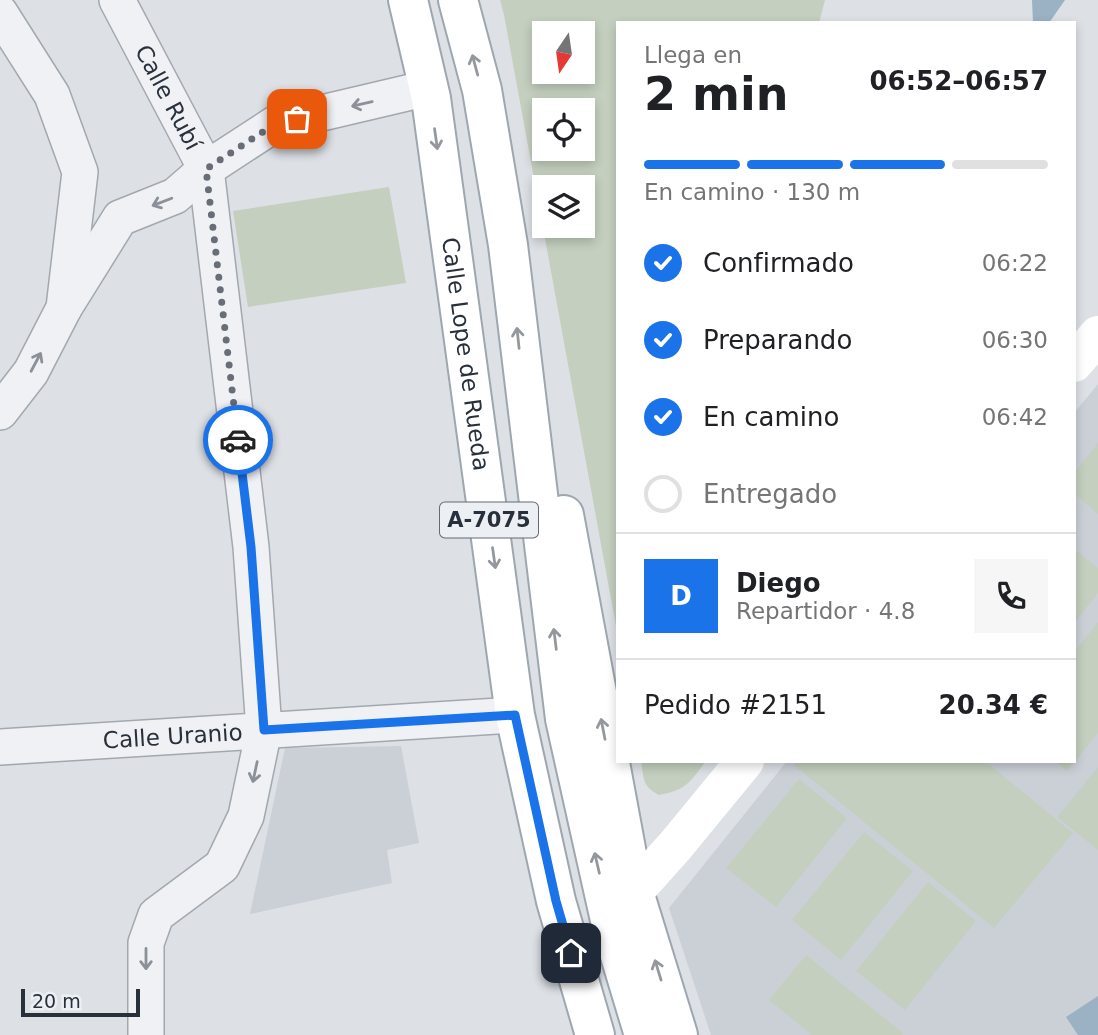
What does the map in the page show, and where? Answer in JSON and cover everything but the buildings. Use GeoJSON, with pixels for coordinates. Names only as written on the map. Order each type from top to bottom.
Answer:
{"type":"FeatureCollection","features":[{"type":"Feature","properties":{"kind":"main road","name":"Calle Lope de Rueda"},"geometry":{"type":"LineString","coordinates":[[408,0],[435,126],[515,715],[556,901],[590,1020]]}},
{"type":"Feature","properties":{"kind":"main road","name":"A-7075"},"geometry":{"type":"LineString","coordinates":[[458,0],[482,90],[506,233],[565,719],[612,929],[644,1035]]}},
{"type":"Feature","properties":{"kind":"main road"},"geometry":{"type":"LineString","coordinates":[[1076,361],[1098,335]]}},
{"type":"Feature","properties":{"kind":"main road"},"geometry":{"type":"LineString","coordinates":[[526,406],[550,443],[634,892],[678,1035]]}},
{"type":"Feature","properties":{"kind":"main road"},"geometry":{"type":"LineString","coordinates":[[590,1020],[612,929],[634,892],[744,763]]}},
{"type":"Feature","properties":{"kind":"street","name":"Calle Rubí"},"geometry":{"type":"LineString","coordinates":[[117,0],[206,169],[251,547],[264,730],[246,816],[222,866],[156,915],[146,943],[146,1035]]}},
{"type":"Feature","properties":{"kind":"street"},"geometry":{"type":"LineString","coordinates":[[0,13],[52,95],[80,172],[64,308]]}},
{"type":"Feature","properties":{"kind":"street"},"geometry":{"type":"LineString","coordinates":[[0,412],[31,372],[64,308],[120,218],[175,196],[206,169],[275,124],[428,88]]}},
{"type":"Feature","properties":{"kind":"street","name":"Calle Uranio"},"geometry":{"type":"LineString","coordinates":[[0,747],[515,715]]}},
{"type":"Feature","properties":{"kind":"shaded area"},"geometry":{"type":"Polygon","coordinates":[[[1098,384],[1098,1035],[711,1035],[669,908],[785,763],[1076,763],[1076,411],[1098,384]]]}},
{"type":"Feature","properties":{"kind":"shaded area"},"geometry":{"type":"Polygon","coordinates":[[[401,746],[419,843],[387,850],[392,883],[250,914],[285,748],[401,746]]]}},
{"type":"Feature","properties":{"kind":"green space"},"geometry":{"type":"Polygon","coordinates":[[[500,0],[825,0],[820,21],[616,21],[616,626],[545,238],[595,238],[595,175],[533,175],[500,0]]]}},
{"type":"Feature","properties":{"kind":"green space"},"geometry":{"type":"Polygon","coordinates":[[[389,187],[406,283],[248,307],[233,211],[389,187]]]}},
{"type":"Feature","properties":{"kind":"green space"},"geometry":{"type":"Polygon","coordinates":[[[1098,443],[1098,514],[1076,495],[1076,471],[1098,443]]]}},
{"type":"Feature","properties":{"kind":"green space"},"geometry":{"type":"Polygon","coordinates":[[[1076,551],[1098,568],[1098,593],[1076,621],[1076,551]]]}},
{"type":"Feature","properties":{"kind":"green space"},"geometry":{"type":"Polygon","coordinates":[[[1098,622],[1098,733],[1076,760],[1076,650],[1098,622]]]}},
{"type":"Feature","properties":{"kind":"green space"},"geometry":{"type":"Polygon","coordinates":[[[641,763],[704,763],[682,788],[659,795],[647,785],[641,763]]]}},
{"type":"Feature","properties":{"kind":"green space"},"geometry":{"type":"Polygon","coordinates":[[[987,763],[1073,833],[994,928],[794,765],[987,763]]]}},
{"type":"Feature","properties":{"kind":"green space"},"geometry":{"type":"Polygon","coordinates":[[[1057,763],[1074,763],[1067,771],[1057,763]]]}},
{"type":"Feature","properties":{"kind":"green space"},"geometry":{"type":"Polygon","coordinates":[[[1098,767],[1098,850],[1057,817],[1098,767]]]}},
{"type":"Feature","properties":{"kind":"green space"},"geometry":{"type":"Polygon","coordinates":[[[799,779],[847,818],[776,907],[726,868],[799,779]]]}},
{"type":"Feature","properties":{"kind":"green space"},"geometry":{"type":"Polygon","coordinates":[[[864,832],[913,871],[841,960],[792,920],[864,832]]]}},
{"type":"Feature","properties":{"kind":"green space"},"geometry":{"type":"Polygon","coordinates":[[[928,882],[976,921],[905,1010],[856,971],[928,882]]]}},
{"type":"Feature","properties":{"kind":"green space"},"geometry":{"type":"Polygon","coordinates":[[[806,955],[903,1033],[902,1035],[812,1035],[769,1000],[806,955]]]}},
{"type":"Feature","properties":{"kind":"water"},"geometry":{"type":"Polygon","coordinates":[[[1032,0],[1065,0],[1050,21],[1033,21],[1032,0]]]}},
{"type":"Feature","properties":{"kind":"water"},"geometry":{"type":"Polygon","coordinates":[[[1098,996],[1098,1035],[1078,1035],[1066,1017],[1098,996]]]}},
{"type":"Feature","properties":{"kind":"way so far"},"geometry":{"type":"LineString","coordinates":[[238,440],[206,169],[275,124],[297,119]]}},
{"type":"Feature","properties":{"kind":"route"},"geometry":{"type":"LineString","coordinates":[[238,440],[251,547],[264,730],[515,715],[556,901],[571,953]]}}]}
